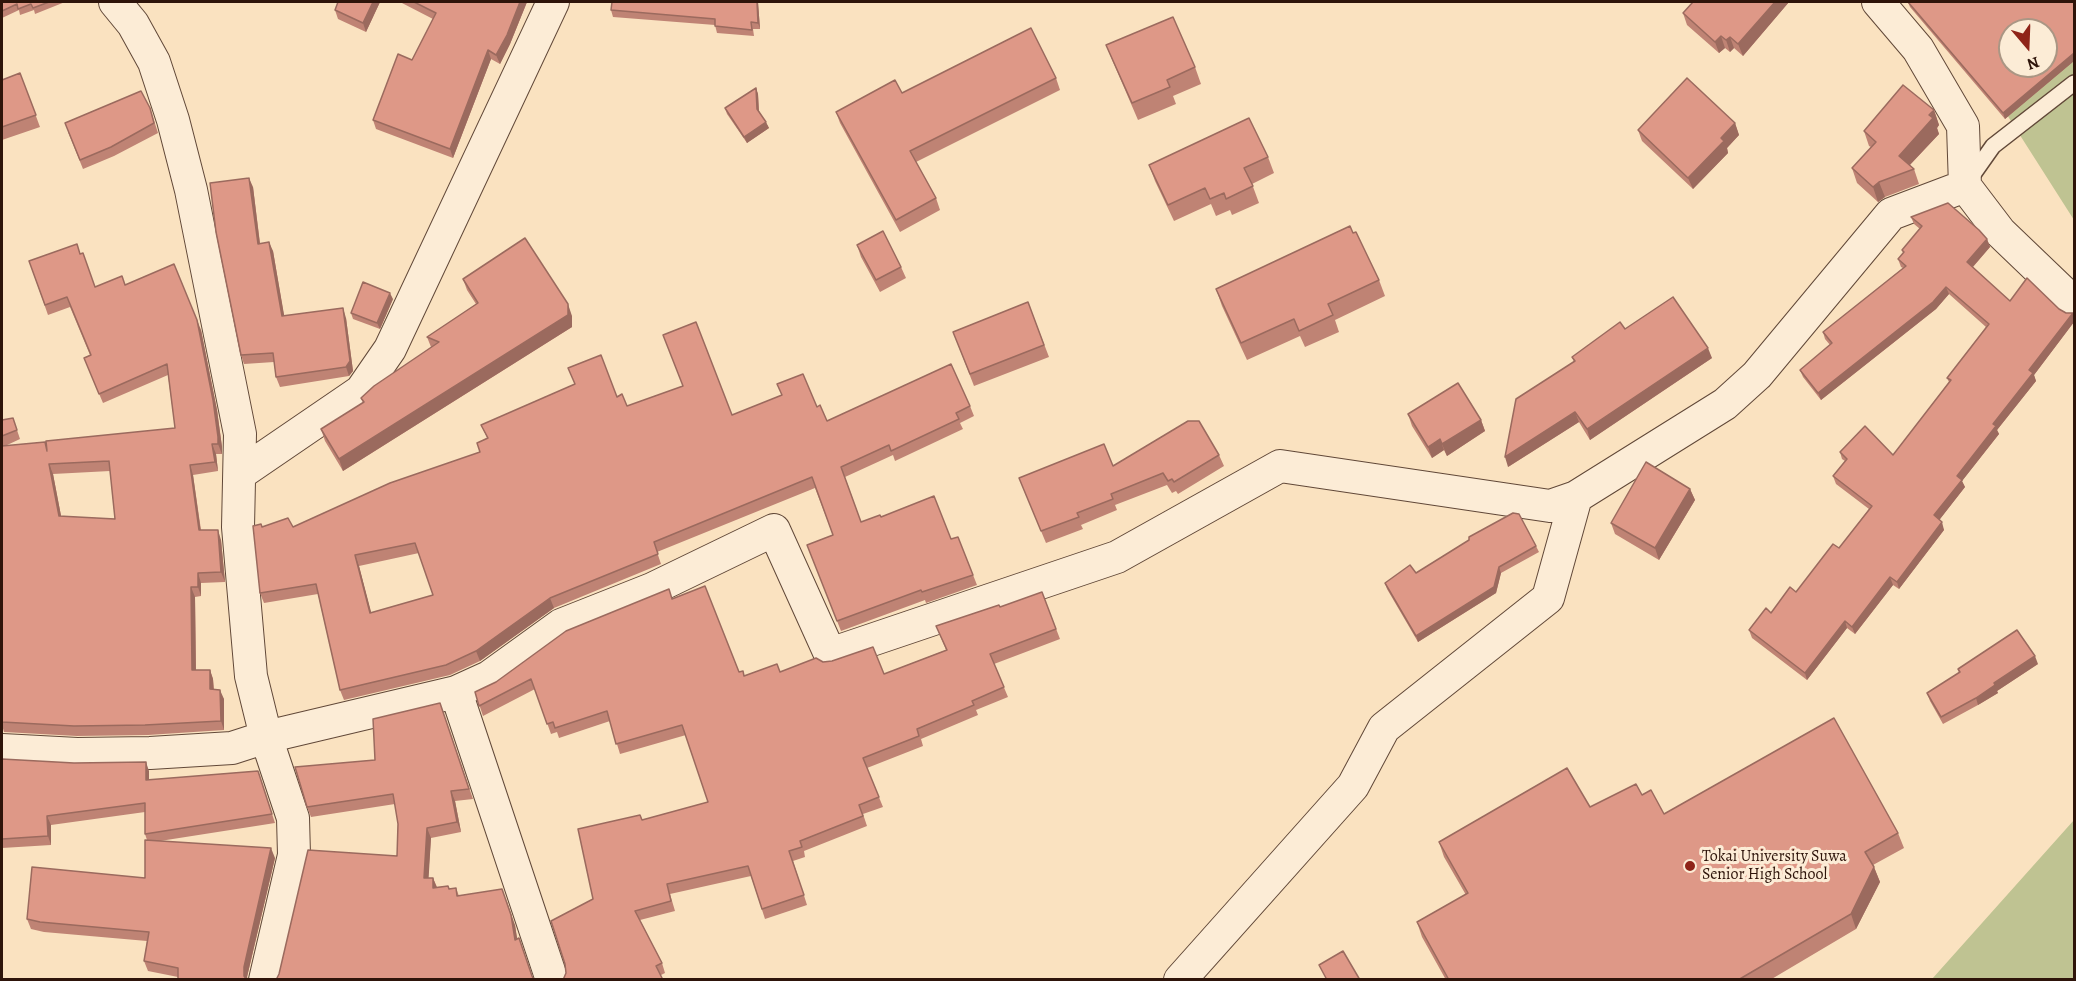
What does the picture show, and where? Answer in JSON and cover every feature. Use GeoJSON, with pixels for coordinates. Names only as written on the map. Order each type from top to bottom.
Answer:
{"type":"FeatureCollection","features":[{"type":"Feature","properties":{"kind":"street"},"geometry":{"type":"LineString","coordinates":[[115,2],[133,24],[154,62],[173,120],[191,190],[240,434],[241,473],[238,527],[251,676],[266,737],[293,818],[294,855],[265,980]]}},
{"type":"Feature","properties":{"kind":"street"},"geometry":{"type":"LineString","coordinates":[[241,473],[361,391],[390,349],[553,2]]}},
{"type":"Feature","properties":{"kind":"street"},"geometry":{"type":"LineString","coordinates":[[1878,2],[1918,49],[1963,126],[1965,186],[2000,232],[2074,303]]}},
{"type":"Feature","properties":{"kind":"street"},"geometry":{"type":"LineString","coordinates":[[2,750],[77,754],[150,753],[232,748],[266,737],[456,692],[489,677],[561,625],[652,589],[774,530],[830,654],[1117,557],[1280,466],[1550,506],[1576,497],[1725,404],[1757,375],[1891,214],[1965,186]]}},
{"type":"Feature","properties":{"kind":"street"},"geometry":{"type":"LineString","coordinates":[[1180,980],[1353,786],[1384,728],[1548,598],[1576,497]]}},
{"type":"Feature","properties":{"kind":"street"},"geometry":{"type":"LineString","coordinates":[[456,692],[552,980]]}},
{"type":"Feature","properties":{"kind":"lane"},"geometry":{"type":"LineString","coordinates":[[1965,186],[1994,146],[2074,83]]}},
{"type":"Feature","properties":{"kind":"green space"},"geometry":{"type":"Polygon","coordinates":[[[1909,2],[2074,2],[2074,220],[1995,96],[1909,2]]]}},
{"type":"Feature","properties":{"kind":"green space"},"geometry":{"type":"Polygon","coordinates":[[[2074,820],[2074,979],[1932,979],[2074,820]]]}},
{"type":"Feature","properties":{"kind":"building"},"geometry":{"type":"Polygon","coordinates":[[[2,2],[49,2],[33,8],[31,4],[18,9],[17,4],[2,11],[2,2]]]}},
{"type":"Feature","properties":{"kind":"building"},"geometry":{"type":"Polygon","coordinates":[[[338,2],[373,2],[363,23],[335,10],[338,2]]]}},
{"type":"Feature","properties":{"kind":"building"},"geometry":{"type":"Polygon","coordinates":[[[414,2],[520,2],[496,55],[488,50],[450,149],[373,120],[398,54],[412,60],[436,13],[414,2]]]}},
{"type":"Feature","properties":{"kind":"building"},"geometry":{"type":"Polygon","coordinates":[[[612,2],[757,2],[758,23],[751,22],[752,30],[715,26],[715,19],[611,10],[612,2]]]}},
{"type":"Feature","properties":{"kind":"building"},"geometry":{"type":"Polygon","coordinates":[[[1693,2],[1775,2],[1738,44],[1730,37],[1726,40],[1721,36],[1715,42],[1683,13],[1693,2]]]}},
{"type":"Feature","properties":{"kind":"building"},"geometry":{"type":"Polygon","coordinates":[[[1908,2],[2074,2],[2074,53],[2058,67],[2058,18],[1998,18],[1998,78],[2044,78],[2003,113],[1908,2]]]}},
{"type":"Feature","properties":{"kind":"building"},"geometry":{"type":"Polygon","coordinates":[[[1173,17],[1195,67],[1167,80],[1170,87],[1132,103],[1106,45],[1173,17]]]}},
{"type":"Feature","properties":{"kind":"building"},"geometry":{"type":"Polygon","coordinates":[[[1031,28],[1056,78],[910,151],[936,198],[896,220],[836,112],[895,80],[902,93],[1031,28]]]}},
{"type":"Feature","properties":{"kind":"building"},"geometry":{"type":"Polygon","coordinates":[[[20,73],[36,115],[2,127],[2,80],[20,73]]]}},
{"type":"Feature","properties":{"kind":"building"},"geometry":{"type":"Polygon","coordinates":[[[1687,78],[1735,123],[1721,138],[1724,141],[1688,178],[1638,130],[1687,78]]]}},
{"type":"Feature","properties":{"kind":"building"},"geometry":{"type":"Polygon","coordinates":[[[1903,85],[1934,110],[1929,115],[1933,118],[1899,156],[1914,169],[1879,182],[1873,187],[1852,168],[1876,142],[1864,131],[1903,85]]]}},
{"type":"Feature","properties":{"kind":"building"},"geometry":{"type":"Polygon","coordinates":[[[756,88],[757,109],[766,122],[744,137],[725,108],[756,88]]]}},
{"type":"Feature","properties":{"kind":"building"},"geometry":{"type":"Polygon","coordinates":[[[141,91],[150,108],[154,123],[111,147],[80,160],[65,123],[141,91]]]}},
{"type":"Feature","properties":{"kind":"building"},"geometry":{"type":"Polygon","coordinates":[[[1249,118],[1268,157],[1244,168],[1253,186],[1226,199],[1224,193],[1210,199],[1205,188],[1168,205],[1149,165],[1249,118]]]}},
{"type":"Feature","properties":{"kind":"building"},"geometry":{"type":"Polygon","coordinates":[[[249,178],[258,244],[269,242],[282,316],[343,308],[350,361],[346,367],[276,377],[273,353],[241,355],[216,232],[210,183],[249,178]]]}},
{"type":"Feature","properties":{"kind":"building"},"geometry":{"type":"Polygon","coordinates":[[[1948,203],[1987,239],[1967,262],[2010,301],[2027,278],[2059,309],[2066,313],[2073,313],[2029,370],[2033,373],[1993,424],[1996,426],[1957,476],[1962,480],[1934,515],[1942,522],[1897,582],[1890,577],[1852,627],[1845,621],[1805,673],[1749,630],[1766,608],[1771,613],[1790,587],[1796,592],[1833,544],[1839,548],[1872,506],[1833,476],[1847,459],[1840,452],[1865,426],[1893,455],[1951,380],[1947,378],[1989,324],[1946,287],[1933,302],[1818,393],[1800,370],[1832,343],[1823,332],[1906,266],[1898,259],[1904,252],[1902,250],[1922,226],[1911,217],[1948,203]]]}},
{"type":"Feature","properties":{"kind":"building"},"geometry":{"type":"Polygon","coordinates":[[[1350,226],[1353,233],[1356,232],[1379,280],[1328,304],[1333,315],[1299,331],[1294,319],[1241,343],[1216,289],[1350,226]]]}},
{"type":"Feature","properties":{"kind":"building"},"geometry":{"type":"Polygon","coordinates":[[[883,231],[901,267],[876,280],[857,245],[883,231]]]}},
{"type":"Feature","properties":{"kind":"building"},"geometry":{"type":"Polygon","coordinates":[[[525,238],[568,304],[568,315],[339,459],[321,429],[364,402],[361,398],[374,386],[439,342],[427,337],[478,303],[463,279],[525,238]]]}},
{"type":"Feature","properties":{"kind":"building"},"geometry":{"type":"Polygon","coordinates":[[[77,244],[80,254],[83,253],[95,287],[122,276],[125,285],[174,264],[197,320],[218,437],[218,444],[212,444],[215,462],[190,465],[199,530],[218,530],[221,572],[198,573],[198,587],[191,587],[192,670],[210,670],[210,689],[220,690],[221,721],[74,726],[2,722],[2,446],[45,442],[47,451],[46,441],[175,428],[167,364],[99,394],[84,358],[91,355],[67,297],[45,305],[29,261],[77,244]],[[109,461],[49,464],[59,516],[115,519],[109,461]]]}},
{"type":"Feature","properties":{"kind":"building"},"geometry":{"type":"Polygon","coordinates":[[[363,282],[390,293],[377,323],[351,313],[363,282]]]}},
{"type":"Feature","properties":{"kind":"building"},"geometry":{"type":"Polygon","coordinates":[[[1673,297],[1708,348],[1587,429],[1575,412],[1505,457],[1516,399],[1575,361],[1572,357],[1620,322],[1625,329],[1673,297]]]}},
{"type":"Feature","properties":{"kind":"building"},"geometry":{"type":"Polygon","coordinates":[[[1028,302],[1044,345],[970,374],[953,332],[1028,302]]]}},
{"type":"Feature","properties":{"kind":"building"},"geometry":{"type":"Polygon","coordinates":[[[696,322],[732,415],[782,395],[777,384],[803,374],[817,407],[820,405],[827,421],[951,364],[970,406],[956,413],[959,419],[891,451],[889,445],[841,467],[861,522],[880,515],[881,517],[934,496],[951,539],[958,537],[973,575],[922,592],[921,590],[837,621],[807,545],[833,535],[812,477],[654,542],[658,554],[550,598],[476,651],[446,665],[340,690],[316,584],[260,593],[253,526],[261,524],[262,527],[288,518],[293,527],[390,483],[480,452],[477,443],[488,438],[481,425],[575,384],[568,368],[601,355],[617,397],[622,394],[627,406],[683,386],[663,335],[696,322]],[[415,543],[355,555],[370,613],[433,595],[415,543]]]}},
{"type":"Feature","properties":{"kind":"building"},"geometry":{"type":"Polygon","coordinates":[[[1458,383],[1481,420],[1442,444],[1440,439],[1428,447],[1408,414],[1458,383]]]}},
{"type":"Feature","properties":{"kind":"building"},"geometry":{"type":"Polygon","coordinates":[[[13,418],[17,430],[2,436],[2,420],[13,418]]]}},
{"type":"Feature","properties":{"kind":"building"},"geometry":{"type":"Polygon","coordinates":[[[1188,421],[1199,421],[1219,455],[1174,482],[1172,479],[1168,481],[1163,473],[1111,494],[1113,499],[1077,513],[1079,517],[1041,531],[1019,478],[1104,444],[1113,466],[1188,421]]]}},
{"type":"Feature","properties":{"kind":"building"},"geometry":{"type":"Polygon","coordinates":[[[1646,462],[1690,489],[1655,548],[1611,523],[1646,462]]]}},
{"type":"Feature","properties":{"kind":"building"},"geometry":{"type":"Polygon","coordinates":[[[1513,513],[1519,514],[1536,546],[1499,567],[1494,587],[1416,636],[1385,583],[1410,565],[1416,573],[1469,540],[1469,537],[1513,513]]]}},
{"type":"Feature","properties":{"kind":"building"},"geometry":{"type":"Polygon","coordinates":[[[705,586],[739,672],[743,671],[744,676],[777,664],[780,672],[816,658],[823,662],[832,661],[873,647],[884,674],[947,650],[936,626],[1042,592],[1056,629],[990,654],[1004,687],[972,701],[974,705],[917,729],[919,736],[863,758],[879,797],[859,805],[863,816],[800,841],[802,847],[789,851],[804,895],[762,909],[748,866],[667,884],[671,901],[635,911],[662,963],[656,966],[663,980],[563,980],[566,973],[565,964],[551,921],[593,899],[578,829],[640,815],[642,820],[708,802],[682,725],[616,744],[607,711],[555,728],[553,722],[547,724],[531,679],[479,706],[475,692],[496,682],[566,631],[669,589],[672,599],[705,586]]]}},
{"type":"Feature","properties":{"kind":"building"},"geometry":{"type":"Polygon","coordinates":[[[2017,630],[2035,656],[1976,698],[1941,717],[1927,693],[1960,672],[1958,669],[2017,630]]]}},
{"type":"Feature","properties":{"kind":"building"},"geometry":{"type":"Polygon","coordinates":[[[440,703],[469,789],[451,791],[457,822],[427,828],[424,878],[433,878],[433,888],[448,886],[449,889],[456,888],[457,896],[502,889],[511,915],[515,940],[519,938],[534,980],[276,980],[308,850],[397,856],[398,824],[393,794],[307,807],[295,767],[375,760],[373,719],[440,703]]]}},
{"type":"Feature","properties":{"kind":"building"},"geometry":{"type":"Polygon","coordinates":[[[1834,718],[1898,833],[1865,852],[1874,867],[1851,914],[1738,980],[1449,980],[1417,922],[1468,893],[1439,842],[1567,768],[1590,807],[1636,784],[1642,795],[1651,790],[1664,814],[1834,718]]]}},
{"type":"Feature","properties":{"kind":"building"},"geometry":{"type":"Polygon","coordinates":[[[2,759],[74,763],[146,762],[146,780],[258,771],[272,814],[145,834],[145,803],[47,816],[48,836],[2,839],[2,759]]]}},
{"type":"Feature","properties":{"kind":"building"},"geometry":{"type":"Polygon","coordinates":[[[145,840],[271,848],[244,967],[244,976],[247,980],[178,980],[178,968],[144,961],[149,932],[27,919],[32,867],[145,878],[145,840]]]}},
{"type":"Feature","properties":{"kind":"building"},"geometry":{"type":"Polygon","coordinates":[[[1343,951],[1360,980],[1327,980],[1319,965],[1343,951]]]}},
{"type":"Feature","properties":{"kind":"place","name":"Tokai University Suwa Senior High School"},"geometry":{"type":"Point","coordinates":[1690,866]}}]}
